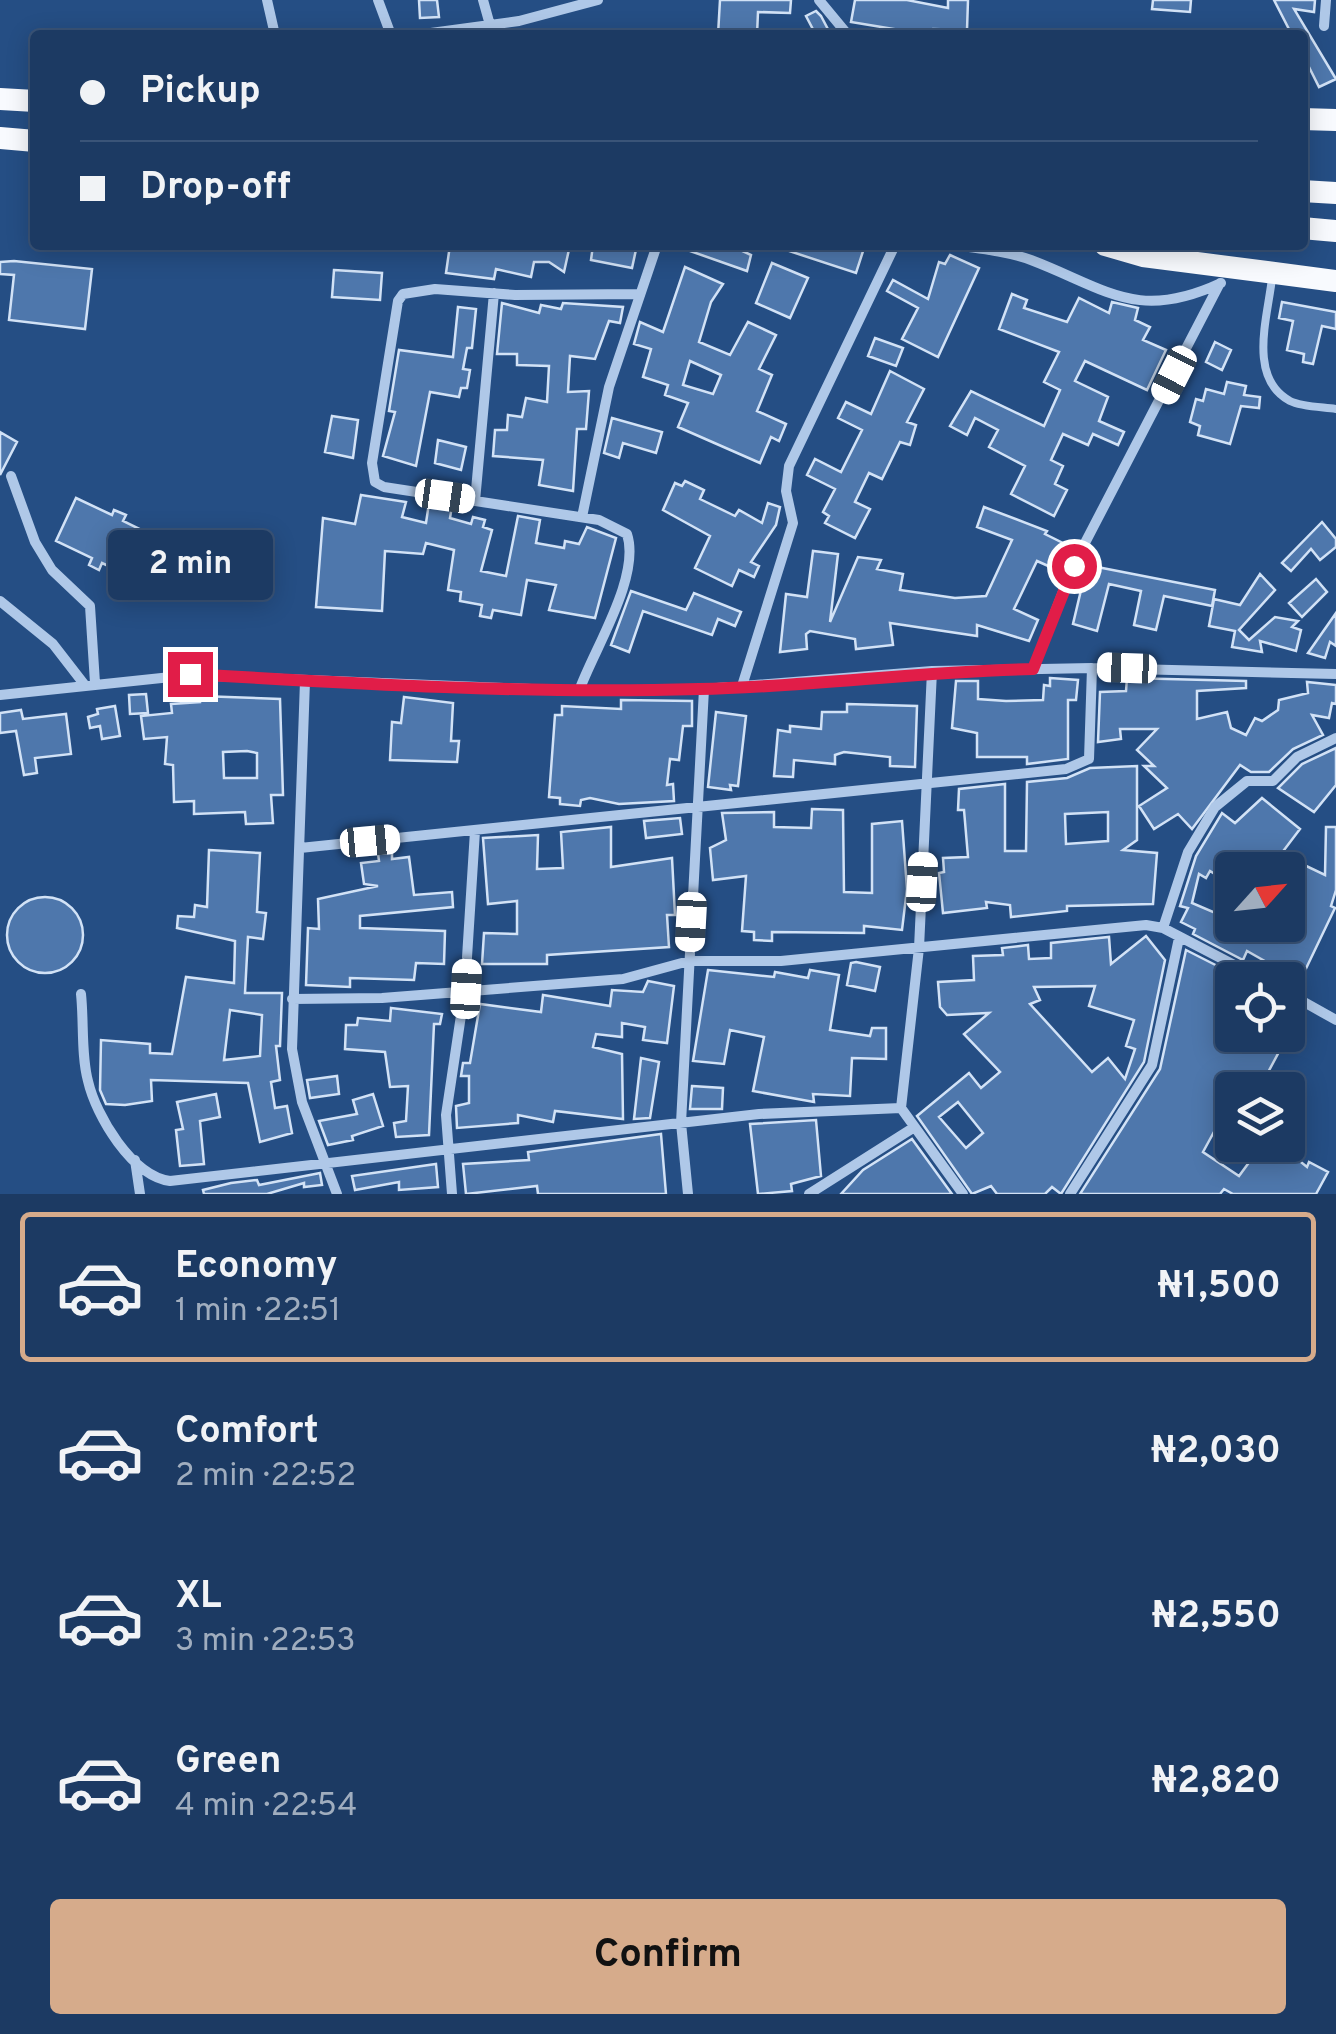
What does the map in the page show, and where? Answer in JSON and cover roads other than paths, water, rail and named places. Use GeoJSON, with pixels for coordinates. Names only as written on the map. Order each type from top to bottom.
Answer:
{"type":"FeatureCollection","features":[{"type":"Feature","properties":{"kind":"highway"},"geometry":{"type":"LineString","coordinates":[[0,98],[30,101]]}},
{"type":"Feature","properties":{"kind":"highway"},"geometry":{"type":"LineString","coordinates":[[1308,119],[1336,120]]}},
{"type":"Feature","properties":{"kind":"highway"},"geometry":{"type":"LineString","coordinates":[[0,138],[30,140]]}},
{"type":"Feature","properties":{"kind":"highway"},"geometry":{"type":"LineString","coordinates":[[1308,191],[1336,193]]}},
{"type":"Feature","properties":{"kind":"highway"},"geometry":{"type":"LineString","coordinates":[[1308,229],[1336,231]]}},
{"type":"Feature","properties":{"kind":"highway"},"geometry":{"type":"LineString","coordinates":[[1122,250],[1336,281]]}},
{"type":"Feature","properties":{"kind":"street"},"geometry":{"type":"LineString","coordinates":[[266,0],[275,30]]}},
{"type":"Feature","properties":{"kind":"street"},"geometry":{"type":"LineString","coordinates":[[378,0],[389,30]]}},
{"type":"Feature","properties":{"kind":"street"},"geometry":{"type":"LineString","coordinates":[[482,0],[490,25]]}},
{"type":"Feature","properties":{"kind":"street"},"geometry":{"type":"LineString","coordinates":[[453,30],[598,0]]}},
{"type":"Feature","properties":{"kind":"street"},"geometry":{"type":"LineString","coordinates":[[818,0],[844,30]]}},
{"type":"Feature","properties":{"kind":"street"},"geometry":{"type":"LineString","coordinates":[[1324,26],[1326,0]]}},
{"type":"Feature","properties":{"kind":"street"},"geometry":{"type":"LineString","coordinates":[[582,517],[609,387],[655,250]]}},
{"type":"Feature","properties":{"kind":"street"},"geometry":{"type":"LineString","coordinates":[[742,686],[793,523],[786,491],[789,466],[893,250]]}},
{"type":"Feature","properties":{"kind":"street"},"geometry":{"type":"LineString","coordinates":[[980,250],[1030,260],[1078,284],[1126,298],[1186,299],[1220,283],[1261,271]]}},
{"type":"Feature","properties":{"kind":"street"},"geometry":{"type":"LineString","coordinates":[[1033,669],[1074,566],[1220,283]]}},
{"type":"Feature","properties":{"kind":"street"},"geometry":{"type":"LineString","coordinates":[[580,691],[615,609],[632,550],[620,528],[582,517],[384,487],[375,482],[372,463],[398,301],[411,290],[638,294]]}},
{"type":"Feature","properties":{"kind":"street"},"geometry":{"type":"LineString","coordinates":[[475,501],[494,294]]}},
{"type":"Feature","properties":{"kind":"street"},"geometry":{"type":"LineString","coordinates":[[11,476],[35,542],[52,570],[90,606],[90,684]]}},
{"type":"Feature","properties":{"kind":"street"},"geometry":{"type":"LineString","coordinates":[[0,601],[53,644],[90,684]]}},
{"type":"Feature","properties":{"kind":"street"},"geometry":{"type":"LineString","coordinates":[[300,848],[1082,765],[1088,759],[1092,668]]}},
{"type":"Feature","properties":{"kind":"street"},"geometry":{"type":"LineString","coordinates":[[0,695],[190,674],[580,691],[704,689],[932,671],[1092,668],[1336,674]]}},
{"type":"Feature","properties":{"kind":"street"},"geometry":{"type":"LineString","coordinates":[[932,671],[919,948],[901,1108],[962,1194]]}},
{"type":"Feature","properties":{"kind":"street"},"geometry":{"type":"LineString","coordinates":[[305,682],[292,1048],[302,1102],[337,1194]]}},
{"type":"Feature","properties":{"kind":"street"},"geometry":{"type":"LineString","coordinates":[[688,1194],[681,1123],[704,689]]}},
{"type":"Feature","properties":{"kind":"street"},"geometry":{"type":"LineString","coordinates":[[1163,928],[1188,852],[1215,806],[1247,780],[1273,781],[1296,757],[1336,738]]}},
{"type":"Feature","properties":{"kind":"street"},"geometry":{"type":"LineString","coordinates":[[452,1194],[446,1115],[466,989],[474,831]]}},
{"type":"Feature","properties":{"kind":"street"},"geometry":{"type":"LineString","coordinates":[[292,999],[382,998],[623,979],[689,961],[781,960],[1146,925],[1163,928],[1227,962]]}},
{"type":"Feature","properties":{"kind":"street"},"geometry":{"type":"LineString","coordinates":[[1070,1194],[1152,1065],[1179,938]]}},
{"type":"Feature","properties":{"kind":"street"},"geometry":{"type":"LineString","coordinates":[[81,994],[86,1076],[93,1100],[148,1174],[170,1181],[681,1123],[901,1108]]}},
{"type":"Feature","properties":{"kind":"street"},"geometry":{"type":"LineString","coordinates":[[1305,1003],[1336,1020]]}},
{"type":"Feature","properties":{"kind":"street"},"geometry":{"type":"LineString","coordinates":[[809,1194],[912,1128]]}},
{"type":"Feature","properties":{"kind":"street"},"geometry":{"type":"LineString","coordinates":[[134,1159],[140,1194]]}},
{"type":"Feature","properties":{"kind":"lane"},"geometry":{"type":"LineString","coordinates":[[1261,271],[1263,367],[1274,387],[1291,402],[1336,409]]}}]}
